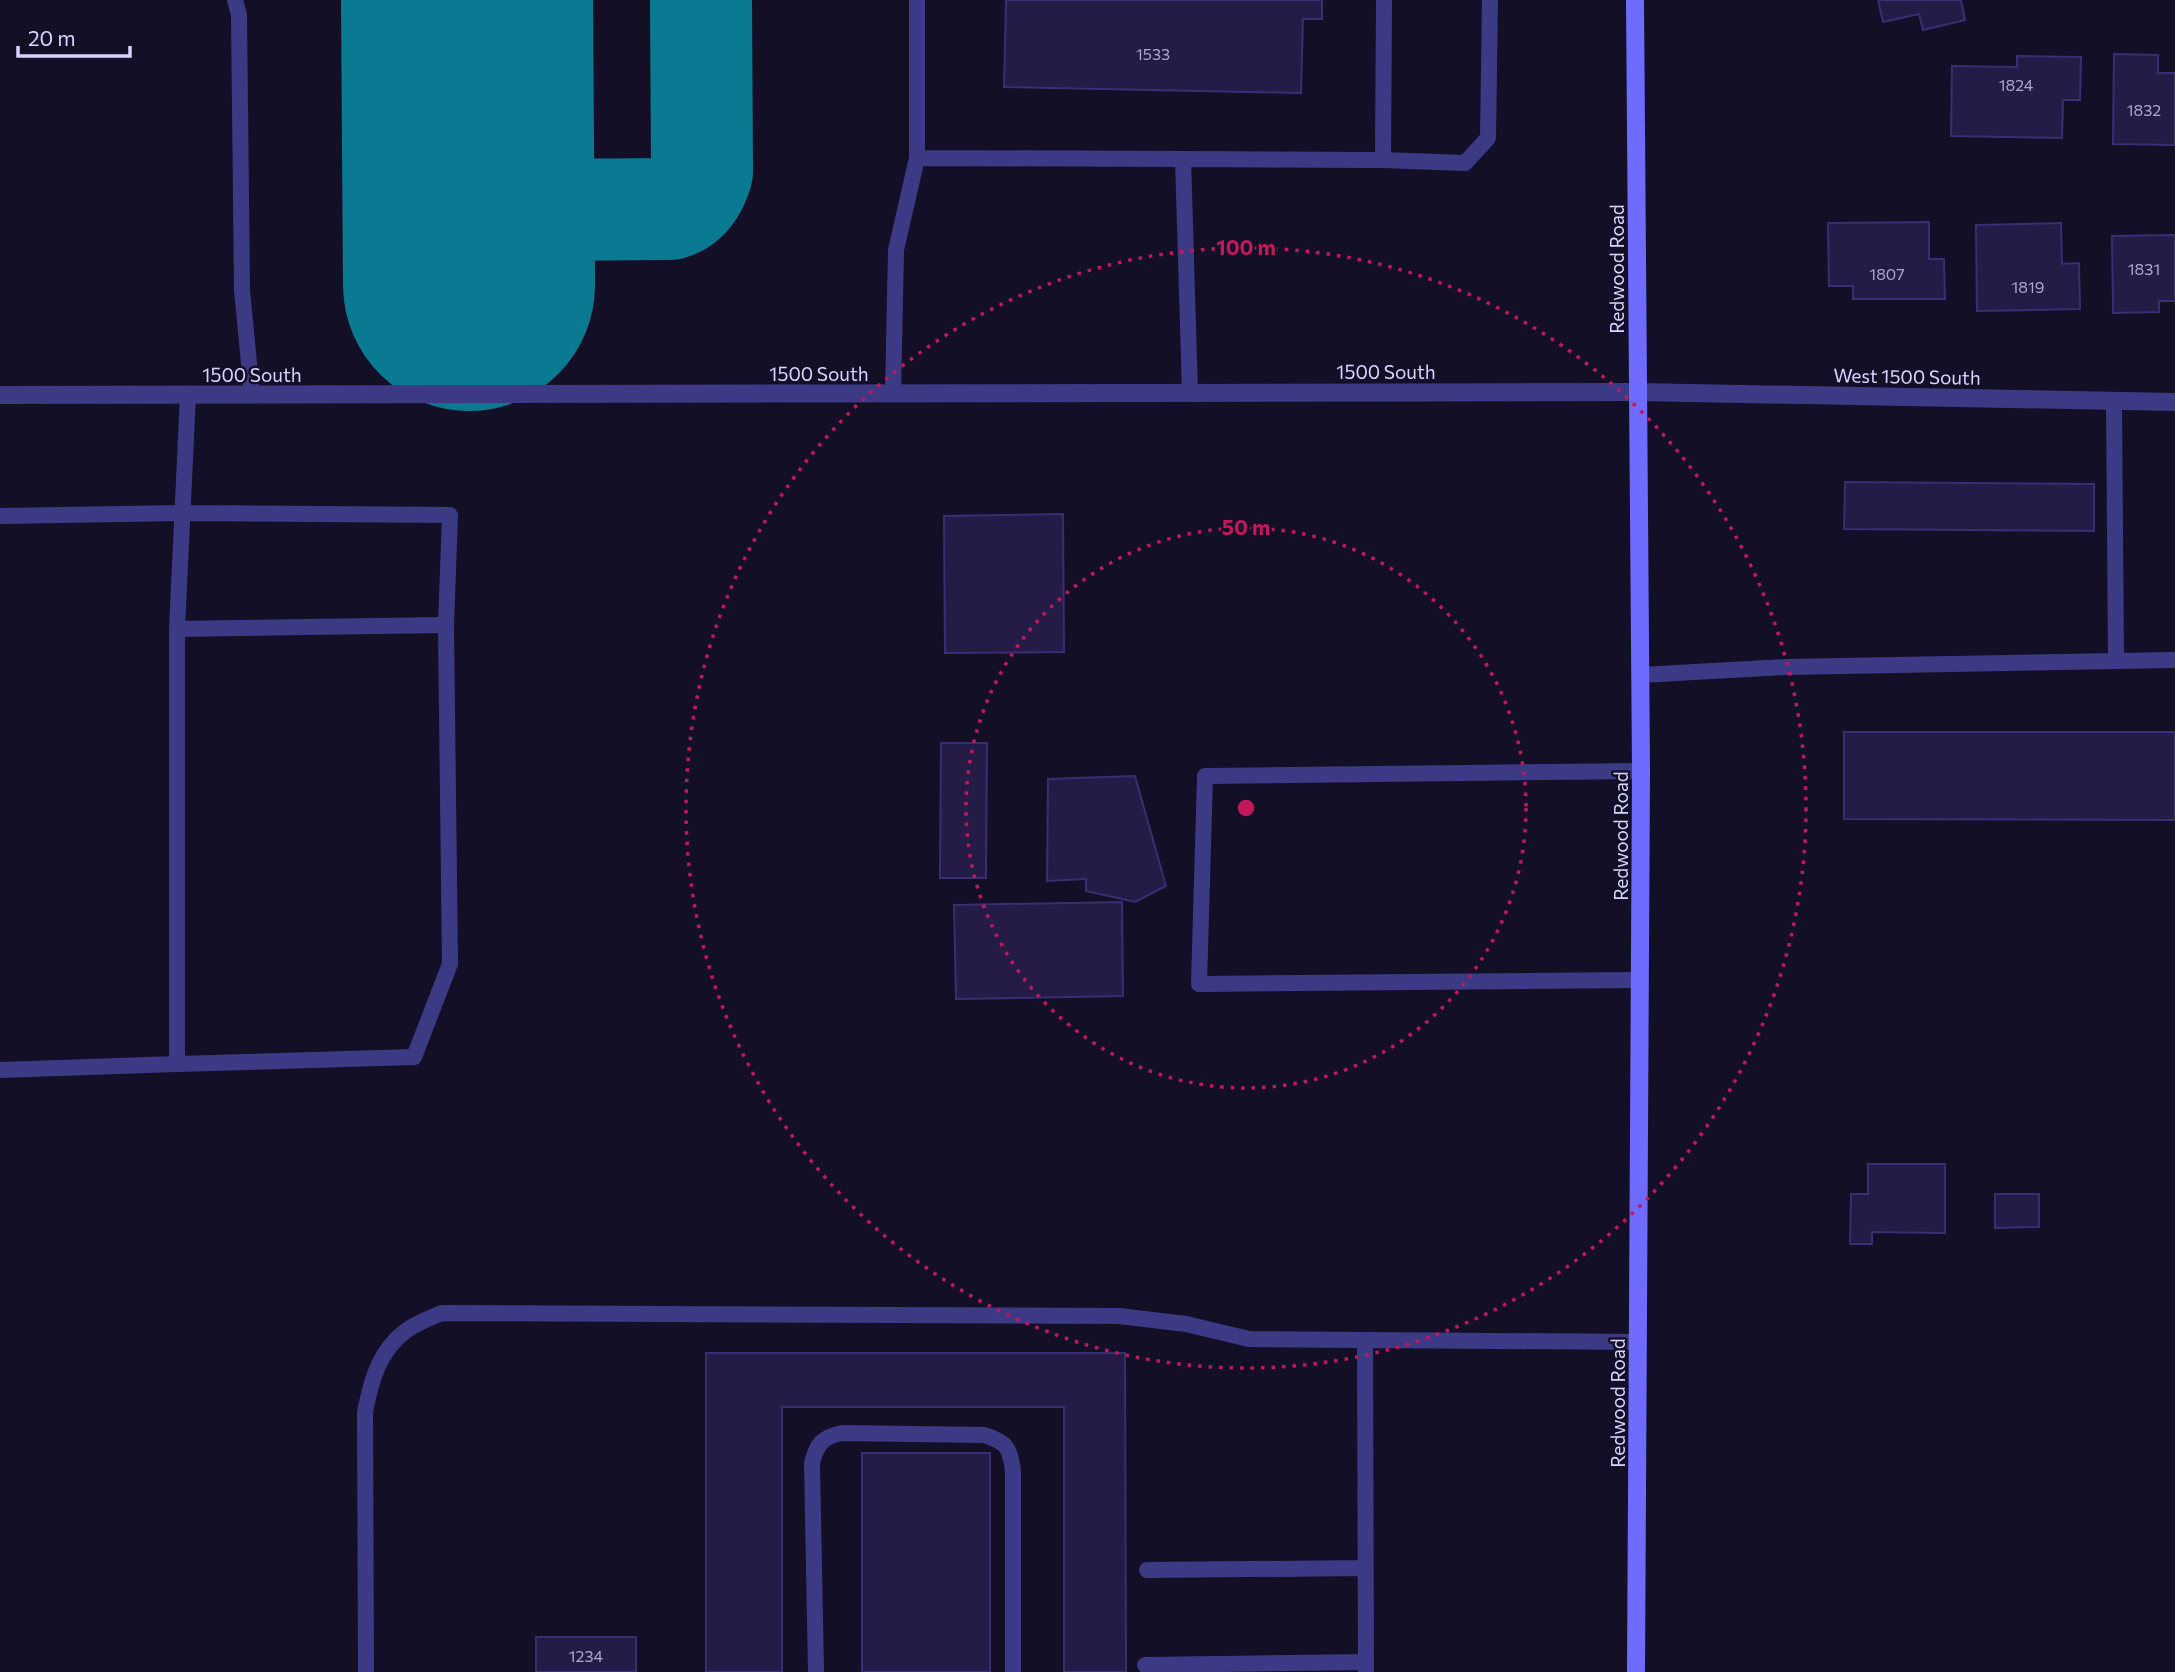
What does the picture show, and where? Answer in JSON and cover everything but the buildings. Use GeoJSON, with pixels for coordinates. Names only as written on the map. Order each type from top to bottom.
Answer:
{"type":"FeatureCollection","features":[{"type":"Feature","properties":{"kind":"main road","name":"Redwood Road"},"geometry":{"type":"LineString","coordinates":[[1635,0],[1642,771],[1636,1672]]}},
{"type":"Feature","properties":{"kind":"street","name":"1500 South"},"geometry":{"type":"LineString","coordinates":[[0,395],[1638,392]]}},
{"type":"Feature","properties":{"kind":"street","name":"West 1500 South"},"geometry":{"type":"LineString","coordinates":[[1638,392],[2175,402]]}},
{"type":"Feature","properties":{"kind":"lane"},"geometry":{"type":"LineString","coordinates":[[234,0],[239,15],[242,290],[252,395]]}},
{"type":"Feature","properties":{"kind":"lane"},"geometry":{"type":"LineString","coordinates":[[893,394],[896,250],[917,158],[917,0]]}},
{"type":"Feature","properties":{"kind":"lane"},"geometry":{"type":"LineString","coordinates":[[1383,160],[1384,0]]}},
{"type":"Feature","properties":{"kind":"lane"},"geometry":{"type":"LineString","coordinates":[[917,158],[1383,160],[1465,163],[1488,138],[1490,0]]}},
{"type":"Feature","properties":{"kind":"lane"},"geometry":{"type":"LineString","coordinates":[[1183,159],[1190,393]]}},
{"type":"Feature","properties":{"kind":"lane"},"geometry":{"type":"LineString","coordinates":[[177,1064],[177,629],[188,395]]}},
{"type":"Feature","properties":{"kind":"lane"},"geometry":{"type":"LineString","coordinates":[[2114,401],[2116,661]]}},
{"type":"Feature","properties":{"kind":"lane"},"geometry":{"type":"LineString","coordinates":[[0,516],[181,513],[450,515],[446,625],[450,964],[414,1057],[0,1070]]}},
{"type":"Feature","properties":{"kind":"lane"},"geometry":{"type":"LineString","coordinates":[[177,629],[446,625]]}},
{"type":"Feature","properties":{"kind":"lane"},"geometry":{"type":"LineString","coordinates":[[1640,675],[1786,667],[2175,660]]}},
{"type":"Feature","properties":{"kind":"lane"},"geometry":{"type":"LineString","coordinates":[[1640,980],[1199,984],[1205,776],[1642,771]]}},
{"type":"Feature","properties":{"kind":"lane"},"geometry":{"type":"LineString","coordinates":[[366,1672],[365,1412],[372,1377],[389,1346],[408,1329],[442,1313],[1119,1317],[1185,1324],[1249,1339],[1639,1342]]}},
{"type":"Feature","properties":{"kind":"lane"},"geometry":{"type":"LineString","coordinates":[[1145,1665],[1366,1667],[1365,1340]]}},
{"type":"Feature","properties":{"kind":"lane"},"geometry":{"type":"LineString","coordinates":[[816,1672],[812,1463],[816,1446],[826,1436],[842,1433],[985,1435],[1001,1440],[1010,1453],[1013,1471],[1013,1672]]}},
{"type":"Feature","properties":{"kind":"lane"},"geometry":{"type":"LineString","coordinates":[[1147,1570],[1366,1568]]}},
{"type":"Feature","properties":{"kind":"taxiway"},"geometry":{"type":"LineString","coordinates":[[468,136],[477,161],[492,182],[501,191],[536,210],[670,209],[682,204],[694,190],[702,172],[701,0]]}},
{"type":"Feature","properties":{"kind":"runway"},"geometry":{"type":"LineString","coordinates":[[467,0],[469,285]]}}]}
